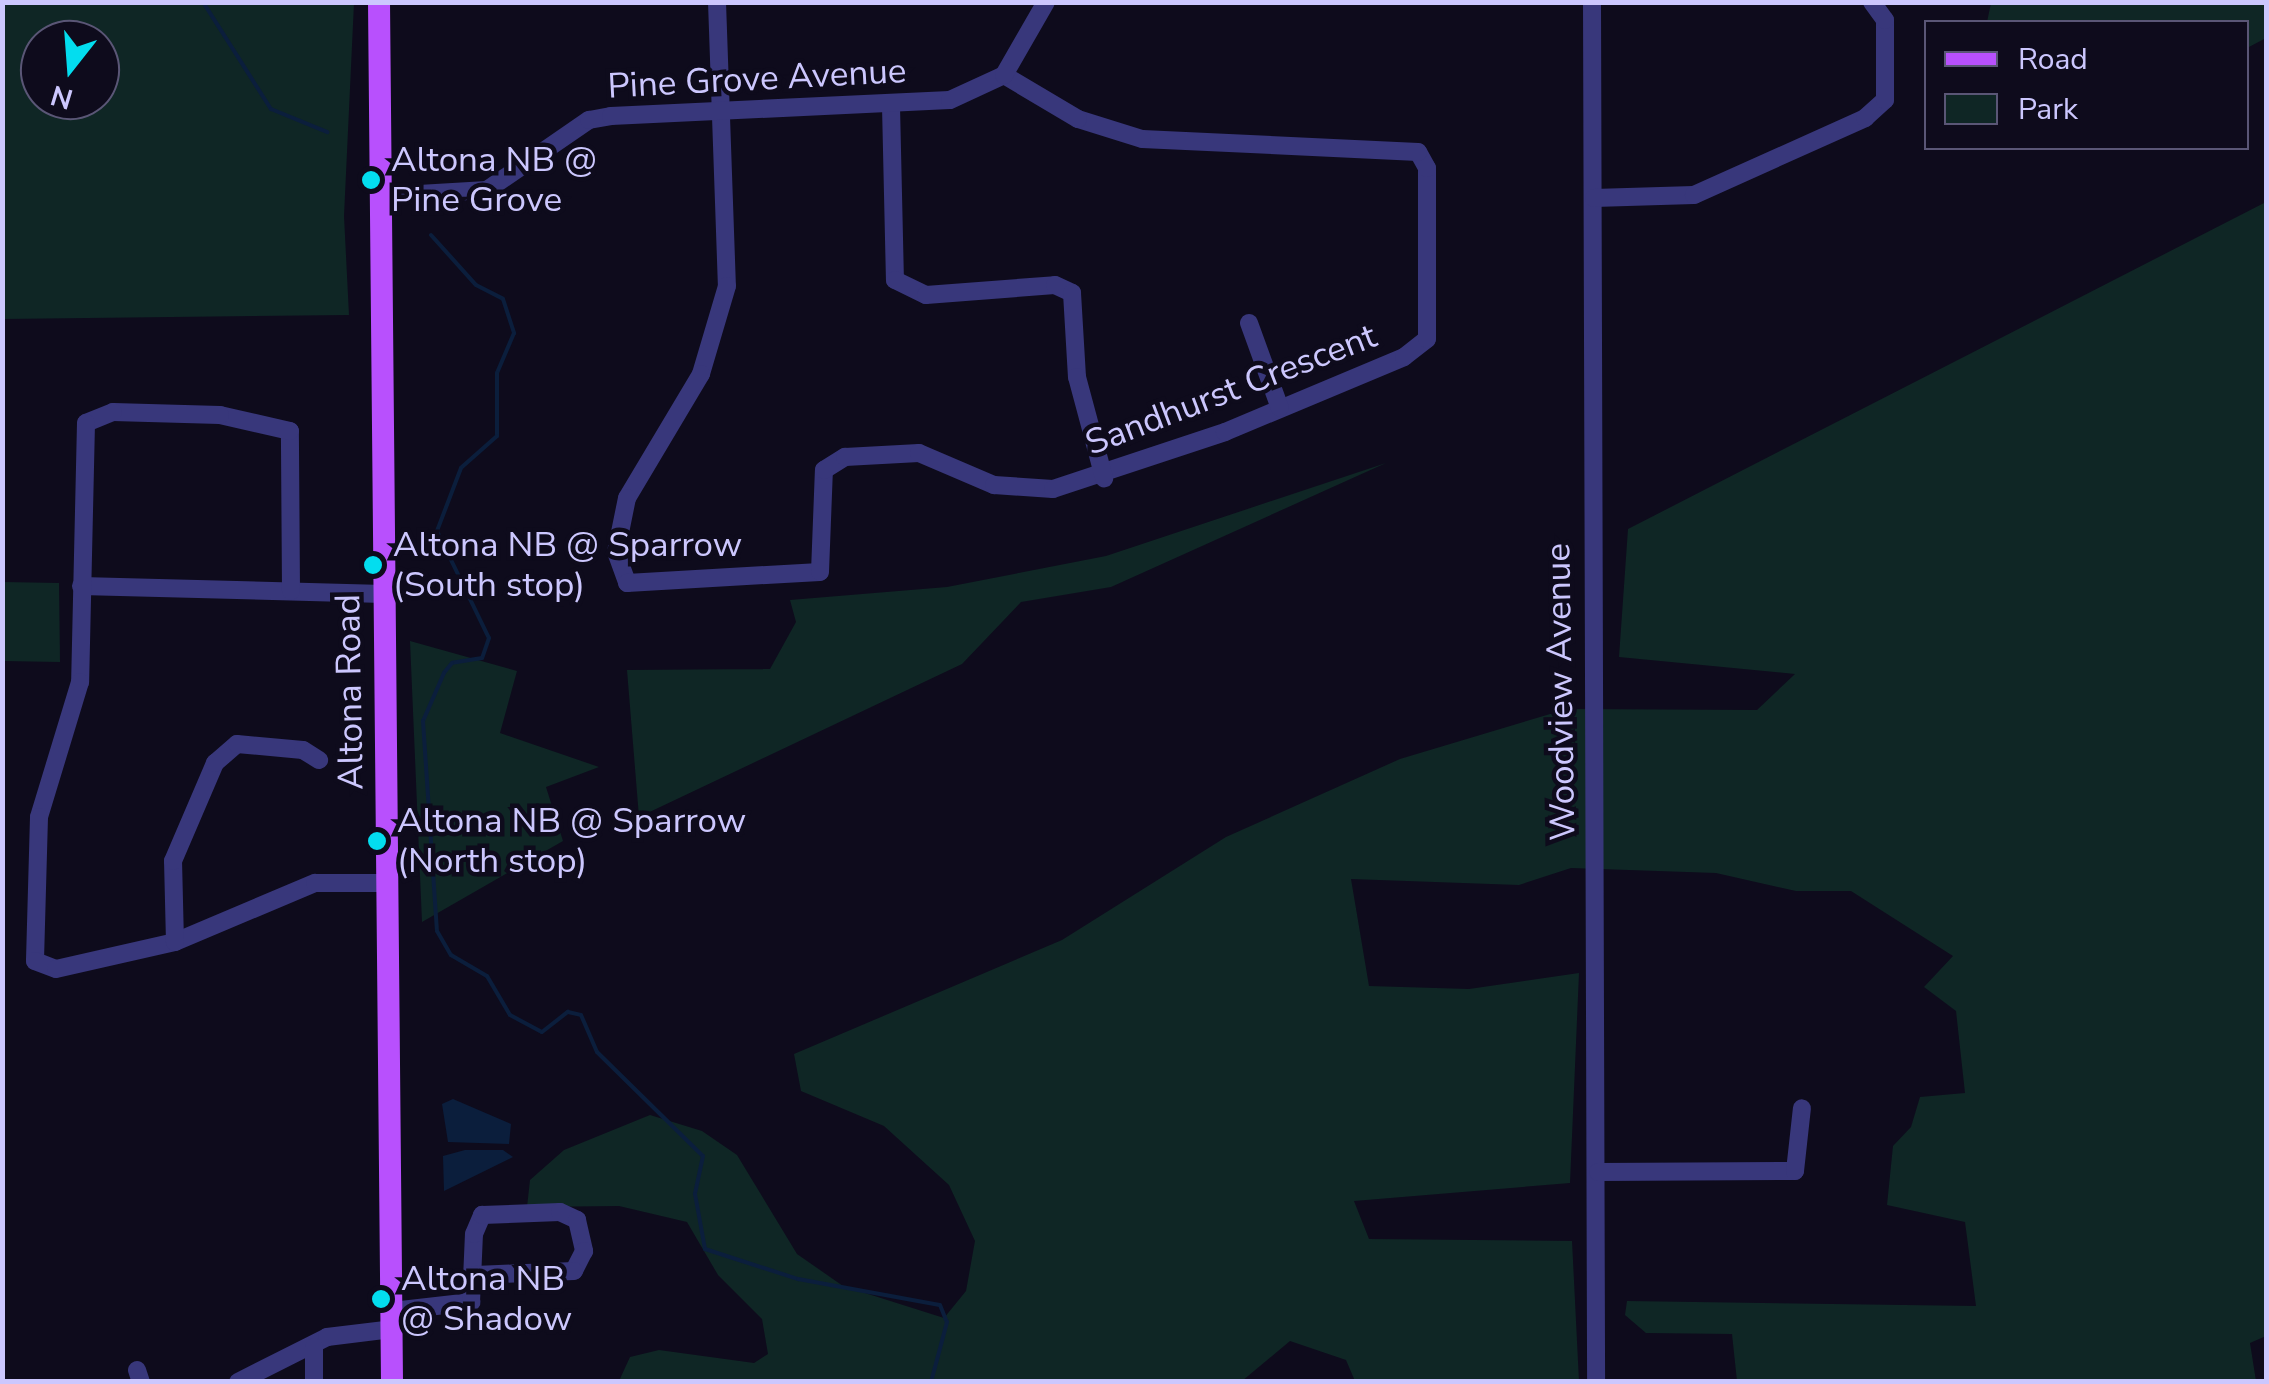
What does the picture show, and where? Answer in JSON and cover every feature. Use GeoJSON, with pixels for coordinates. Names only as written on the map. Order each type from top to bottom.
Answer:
{"type":"FeatureCollection","features":[{"type":"Feature","properties":{"kind":"main road","name":"Altona Road"},"geometry":{"type":"LineString","coordinates":[[379,2],[386,196],[384,594],[392,1382]]}},
{"type":"Feature","properties":{"kind":"street"},"geometry":{"type":"LineString","coordinates":[[716,2],[721,110]]}},
{"type":"Feature","properties":{"kind":"street"},"geometry":{"type":"LineString","coordinates":[[1004,76],[1046,2]]}},
{"type":"Feature","properties":{"kind":"street","name":"Woodview Avenue"},"geometry":{"type":"LineString","coordinates":[[1592,2],[1596,1382]]}},
{"type":"Feature","properties":{"kind":"street"},"geometry":{"type":"LineString","coordinates":[[1594,198],[1694,195],[1865,118],[1885,100],[1885,20],[1872,2]]}},
{"type":"Feature","properties":{"kind":"street","name":"Pine Grove Avenue"},"geometry":{"type":"LineString","coordinates":[[386,196],[487,190],[589,120],[950,100],[1004,76]]}},
{"type":"Feature","properties":{"kind":"street","name":"Sandhurst Crescent"},"geometry":{"type":"LineString","coordinates":[[721,110],[727,286],[720,323],[690,398],[626,498],[616,552],[628,583],[820,572],[816,505],[824,470],[845,456],[920,453],[1023,490],[1104,478],[1404,357],[1427,339],[1427,168],[1418,152],[1142,139],[1078,118],[1004,76]]}},
{"type":"Feature","properties":{"kind":"street"},"geometry":{"type":"LineString","coordinates":[[891,106],[896,280],[926,295],[1055,285],[1072,293],[1077,377],[1104,478]]}},
{"type":"Feature","properties":{"kind":"street"},"geometry":{"type":"LineString","coordinates":[[1249,323],[1280,408]]}},
{"type":"Feature","properties":{"kind":"street"},"geometry":{"type":"LineString","coordinates":[[290,591],[290,430],[220,414],[113,412],[86,423],[76,709],[39,817],[34,960],[56,970],[175,942],[315,883],[387,882]]}},
{"type":"Feature","properties":{"kind":"street"},"geometry":{"type":"LineString","coordinates":[[81,586],[384,594]]}},
{"type":"Feature","properties":{"kind":"street"},"geometry":{"type":"LineString","coordinates":[[175,942],[173,861],[215,763],[238,744],[303,750],[319,760]]}},
{"type":"Feature","properties":{"kind":"street"},"geometry":{"type":"LineString","coordinates":[[1598,1172],[1795,1172],[1802,1108]]}},
{"type":"Feature","properties":{"kind":"street"},"geometry":{"type":"LineString","coordinates":[[238,1382],[314,1347],[327,1337],[467,1306],[475,1275],[474,1234],[482,1216],[560,1212],[577,1220],[584,1251],[574,1271],[475,1275]]}},
{"type":"Feature","properties":{"kind":"street"},"geometry":{"type":"LineString","coordinates":[[314,1347],[314,1382]]}},
{"type":"Feature","properties":{"kind":"green space"},"geometry":{"type":"Polygon","coordinates":[[[2,3],[354,3],[344,216],[349,315],[3,319],[2,3]]]}},
{"type":"Feature","properties":{"kind":"green space"},"geometry":{"type":"Polygon","coordinates":[[[1991,3],[2266,3],[2266,38],[2249,47],[2249,20],[1987,20],[1991,3]]]}},
{"type":"Feature","properties":{"kind":"green space"},"geometry":{"type":"Polygon","coordinates":[[[2266,202],[2266,1336],[2250,1343],[2256,1381],[1737,1381],[1732,1334],[1646,1333],[1625,1315],[1627,1301],[1976,1306],[1965,1222],[1887,1205],[1893,1146],[1911,1127],[1920,1097],[1965,1093],[1956,1011],[1924,987],[1953,956],[1851,891],[1796,891],[1716,873],[1571,868],[1519,885],[1351,879],[1369,986],[1469,989],[1579,973],[1570,1183],[1354,1201],[1369,1239],[1572,1241],[1579,1381],[1355,1381],[1346,1360],[1290,1341],[1242,1381],[619,1381],[630,1357],[659,1350],[754,1363],[768,1354],[762,1319],[718,1275],[687,1222],[619,1206],[527,1207],[530,1180],[564,1150],[650,1115],[702,1131],[737,1155],[797,1254],[843,1286],[944,1318],[966,1291],[975,1241],[949,1185],[884,1126],[801,1091],[794,1054],[1062,940],[1226,837],[1400,759],[1567,709],[1757,710],[1795,674],[1619,657],[1628,529],[2266,202]]]}},
{"type":"Feature","properties":{"kind":"green space"},"geometry":{"type":"Polygon","coordinates":[[[1386,463],[1111,587],[1021,602],[962,664],[639,817],[627,670],[770,669],[796,622],[790,600],[947,587],[1106,556],[1386,463]]]}},
{"type":"Feature","properties":{"kind":"green space"},"geometry":{"type":"Polygon","coordinates":[[[3,582],[59,583],[60,662],[3,661],[3,582]]]}},
{"type":"Feature","properties":{"kind":"green space"},"geometry":{"type":"Polygon","coordinates":[[[410,641],[517,671],[500,733],[599,767],[546,787],[563,841],[422,922],[410,641]]]}},
{"type":"Feature","properties":{"kind":"water"},"geometry":{"type":"Polygon","coordinates":[[[453,1099],[511,1124],[509,1144],[448,1142],[442,1104],[453,1099]]]}},
{"type":"Feature","properties":{"kind":"water"},"geometry":{"type":"Polygon","coordinates":[[[465,1150],[503,1150],[513,1157],[444,1191],[443,1156],[465,1150]]]}},
{"type":"Feature","properties":{"kind":"waterway"},"geometry":{"type":"LineString","coordinates":[[203,2],[271,109],[327,132]]}},
{"type":"Feature","properties":{"kind":"waterway"},"geometry":{"type":"LineString","coordinates":[[431,235],[476,285],[503,299],[514,333],[497,373],[497,436],[461,468],[437,531],[489,638],[482,658],[452,663],[444,673],[423,721],[437,931],[451,955],[487,976],[510,1015],[542,1032],[568,1012],[581,1015],[597,1052],[703,1156],[695,1194],[705,1249],[798,1279],[940,1305],[947,1322],[931,1382]]}},
{"type":"Feature","properties":{"kind":"place","name":"Altona NB @ Pine Grove"},"geometry":{"type":"Point","coordinates":[371,180]}},
{"type":"Feature","properties":{"kind":"place","name":"Altona NB @ Sparrow (South stop)"},"geometry":{"type":"Point","coordinates":[373,565]}},
{"type":"Feature","properties":{"kind":"place","name":"Altona NB @ Sparrow (North stop)"},"geometry":{"type":"Point","coordinates":[377,841]}},
{"type":"Feature","properties":{"kind":"place","name":"Altona NB @ Shadow"},"geometry":{"type":"Point","coordinates":[381,1299]}}]}
